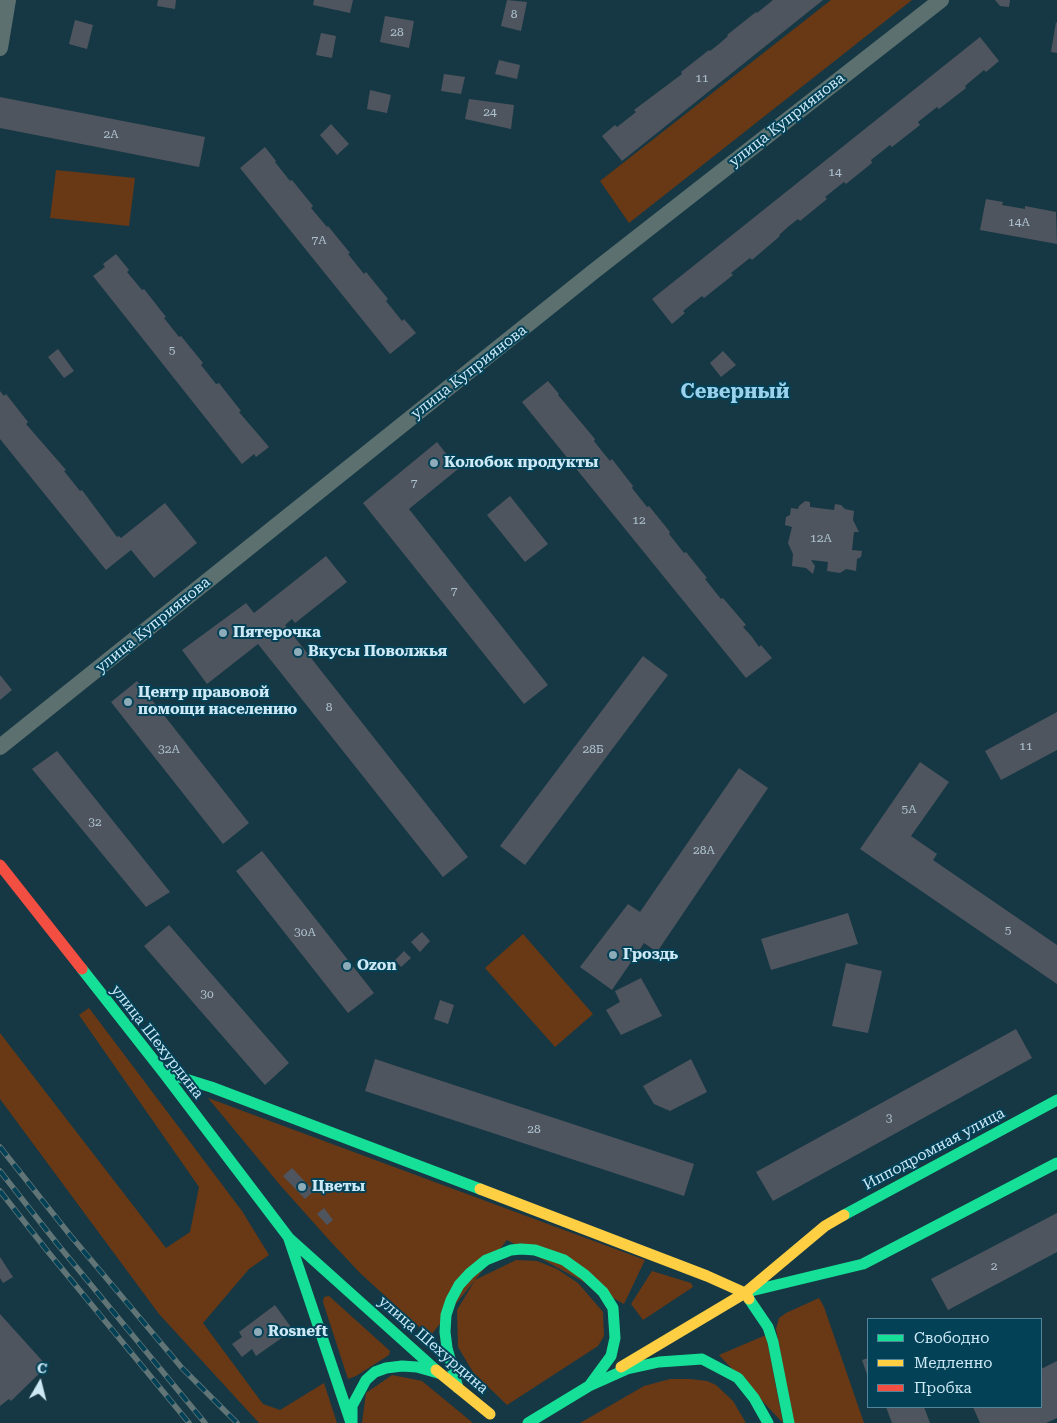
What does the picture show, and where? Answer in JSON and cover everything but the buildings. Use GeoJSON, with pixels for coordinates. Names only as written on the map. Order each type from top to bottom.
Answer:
{"type":"FeatureCollection","features":[{"type":"Feature","properties":{"kind":"main road","name":"улица Шехурдина"},"geometry":{"type":"LineString","coordinates":[[0,865],[163,1072],[289,1238],[439,1373],[490,1414]]}},
{"type":"Feature","properties":{"kind":"main road"},"geometry":{"type":"LineString","coordinates":[[163,1072],[211,1087],[655,1255],[744,1293],[768,1327],[773,1342],[789,1423]]}},
{"type":"Feature","properties":{"kind":"main road","name":"Ипподромная улица"},"geometry":{"type":"LineString","coordinates":[[744,1293],[825,1226],[1057,1100]]}},
{"type":"Feature","properties":{"kind":"main road"},"geometry":{"type":"LineString","coordinates":[[528,1423],[744,1293],[863,1264],[1057,1163]]}},
{"type":"Feature","properties":{"kind":"main road","name":"улица Шехурдина"},"geometry":{"type":"LineString","coordinates":[[289,1238],[351,1423]]}},
{"type":"Feature","properties":{"kind":"main road"},"geometry":{"type":"LineString","coordinates":[[458,1388],[447,1348],[445,1332],[446,1315],[451,1300],[459,1285],[486,1260],[511,1250],[521,1249],[535,1250],[564,1260],[585,1275],[603,1292],[613,1308],[615,1338],[611,1356],[589,1386]]}},
{"type":"Feature","properties":{"kind":"main road"},"geometry":{"type":"LineString","coordinates":[[589,1386],[627,1369],[659,1362],[702,1359],[738,1378],[754,1398],[768,1423]]}},
{"type":"Feature","properties":{"kind":"main road"},"geometry":{"type":"LineString","coordinates":[[351,1423],[352,1406],[359,1391],[366,1380],[375,1372],[386,1368],[402,1366],[417,1367],[439,1373]]}},
{"type":"Feature","properties":{"kind":"street"},"geometry":{"type":"LineString","coordinates":[[0,48],[8,0]]}},
{"type":"Feature","properties":{"kind":"street","name":"улица Куприянова"},"geometry":{"type":"LineString","coordinates":[[0,747],[601,266],[941,0]]}},
{"type":"Feature","properties":{"kind":"shaded area"},"geometry":{"type":"Polygon","coordinates":[[[831,0],[912,0],[629,223],[600,181],[831,0]]]}},
{"type":"Feature","properties":{"kind":"shaded area"},"geometry":{"type":"Polygon","coordinates":[[[56,170],[135,178],[129,226],[50,218],[56,170]]]}},
{"type":"Feature","properties":{"kind":"shaded area"},"geometry":{"type":"Polygon","coordinates":[[[523,934],[593,1014],[555,1047],[485,968],[523,934]]]}},
{"type":"Feature","properties":{"kind":"shaded area"},"geometry":{"type":"Polygon","coordinates":[[[89,1008],[242,1211],[269,1255],[249,1269],[203,1323],[263,1404],[280,1410],[324,1383],[337,1423],[259,1423],[159,1314],[0,1099],[0,1033],[166,1248],[190,1232],[199,1187],[79,1015],[89,1008]]]}},
{"type":"Feature","properties":{"kind":"shaded area"},"geometry":{"type":"Polygon","coordinates":[[[208,1098],[645,1260],[624,1304],[507,1240],[431,1335],[428,1335],[360,1273],[330,1241],[280,1185],[208,1098]]]}},
{"type":"Feature","properties":{"kind":"shaded area"},"geometry":{"type":"Polygon","coordinates":[[[516,1260],[537,1261],[557,1269],[578,1283],[603,1312],[604,1336],[598,1346],[507,1405],[473,1372],[458,1347],[457,1310],[475,1280],[516,1260]]]}},
{"type":"Feature","properties":{"kind":"shaded area"},"geometry":{"type":"Polygon","coordinates":[[[652,1271],[691,1283],[693,1287],[643,1320],[631,1304],[652,1271]]]}},
{"type":"Feature","properties":{"kind":"shaded area"},"geometry":{"type":"Polygon","coordinates":[[[329,1296],[390,1351],[389,1355],[348,1379],[323,1302],[324,1297],[329,1296]]]}},
{"type":"Feature","properties":{"kind":"shaded area"},"geometry":{"type":"Polygon","coordinates":[[[819,1298],[824,1307],[864,1423],[794,1423],[776,1329],[779,1318],[819,1298]]]}},
{"type":"Feature","properties":{"kind":"shaded area"},"geometry":{"type":"Polygon","coordinates":[[[766,1335],[783,1423],[719,1355],[766,1335]]]}},
{"type":"Feature","properties":{"kind":"shaded area"},"geometry":{"type":"Polygon","coordinates":[[[392,1375],[422,1381],[473,1423],[362,1423],[366,1393],[392,1375]]]}},
{"type":"Feature","properties":{"kind":"shaded area"},"geometry":{"type":"Polygon","coordinates":[[[670,1379],[707,1381],[716,1385],[733,1401],[746,1423],[580,1423],[644,1386],[670,1379]]]}},
{"type":"Feature","properties":{"kind":"railway"},"geometry":{"type":"LineString","coordinates":[[0,1147],[70,1235],[182,1368],[237,1423]]}},
{"type":"Feature","properties":{"kind":"railway"},"geometry":{"type":"LineString","coordinates":[[0,1171],[59,1246],[205,1423]]}},
{"type":"Feature","properties":{"kind":"railway"},"geometry":{"type":"LineString","coordinates":[[0,1191],[189,1423]]}},
{"type":"Feature","properties":{"kind":"traffic: fast"},"geometry":{"type":"LineString","coordinates":[[82,969],[289,1238],[436,1370]]}},
{"type":"Feature","properties":{"kind":"traffic: fast"},"geometry":{"type":"LineString","coordinates":[[163,1072],[211,1087],[480,1189]]}},
{"type":"Feature","properties":{"kind":"traffic: fast"},"geometry":{"type":"LineString","coordinates":[[844,1215],[1057,1100]]}},
{"type":"Feature","properties":{"kind":"traffic: fast"},"geometry":{"type":"LineString","coordinates":[[751,1291],[863,1264],[1057,1163]]}},
{"type":"Feature","properties":{"kind":"traffic: fast"},"geometry":{"type":"LineString","coordinates":[[289,1239],[351,1423]]}},
{"type":"Feature","properties":{"kind":"traffic: fast"},"geometry":{"type":"LineString","coordinates":[[458,1388],[447,1348],[445,1332],[446,1315],[451,1300],[459,1285],[486,1260],[511,1250],[521,1249],[535,1250],[564,1260],[585,1275],[603,1292],[613,1308],[615,1338],[611,1356],[589,1386]]}},
{"type":"Feature","properties":{"kind":"traffic: fast"},"geometry":{"type":"LineString","coordinates":[[749,1299],[768,1327],[773,1342],[789,1423]]}},
{"type":"Feature","properties":{"kind":"traffic: fast"},"geometry":{"type":"LineString","coordinates":[[528,1423],[589,1386],[627,1369],[659,1362],[702,1359],[738,1378],[754,1398],[768,1423]]}},
{"type":"Feature","properties":{"kind":"traffic: fast"},"geometry":{"type":"LineString","coordinates":[[352,1423],[352,1406],[366,1380],[375,1372],[386,1368],[402,1366],[417,1367],[438,1373]]}},
{"type":"Feature","properties":{"kind":"traffic: slow"},"geometry":{"type":"LineString","coordinates":[[480,1189],[707,1276],[745,1293],[749,1299]]}},
{"type":"Feature","properties":{"kind":"traffic: slow"},"geometry":{"type":"LineString","coordinates":[[621,1367],[745,1293],[825,1226],[844,1215]]}},
{"type":"Feature","properties":{"kind":"traffic: slow"},"geometry":{"type":"LineString","coordinates":[[436,1370],[490,1414]]}},
{"type":"Feature","properties":{"kind":"traffic: jam"},"geometry":{"type":"LineString","coordinates":[[0,865],[82,969]]}},
{"type":"Feature","properties":{"kind":"place","name":"Колобок продукты"},"geometry":{"type":"Point","coordinates":[434,463]}},
{"type":"Feature","properties":{"kind":"place","name":"Пятерочка"},"geometry":{"type":"Point","coordinates":[223,633]}},
{"type":"Feature","properties":{"kind":"place","name":"Вкусы Поволжья"},"geometry":{"type":"Point","coordinates":[298,652]}},
{"type":"Feature","properties":{"kind":"place","name":"Центр правовой помощи населению"},"geometry":{"type":"Point","coordinates":[128,702]}},
{"type":"Feature","properties":{"kind":"place","name":"Гроздь"},"geometry":{"type":"Point","coordinates":[613,955]}},
{"type":"Feature","properties":{"kind":"place","name":"Ozon"},"geometry":{"type":"Point","coordinates":[347,966]}},
{"type":"Feature","properties":{"kind":"place","name":"Цветы"},"geometry":{"type":"Point","coordinates":[302,1187]}},
{"type":"Feature","properties":{"kind":"place","name":"Rosneft"},"geometry":{"type":"Point","coordinates":[258,1332]}},
{"type":"Feature","properties":{"kind":"district","name":"Северный"},"geometry":{"type":"Point","coordinates":[735,392]}}]}
